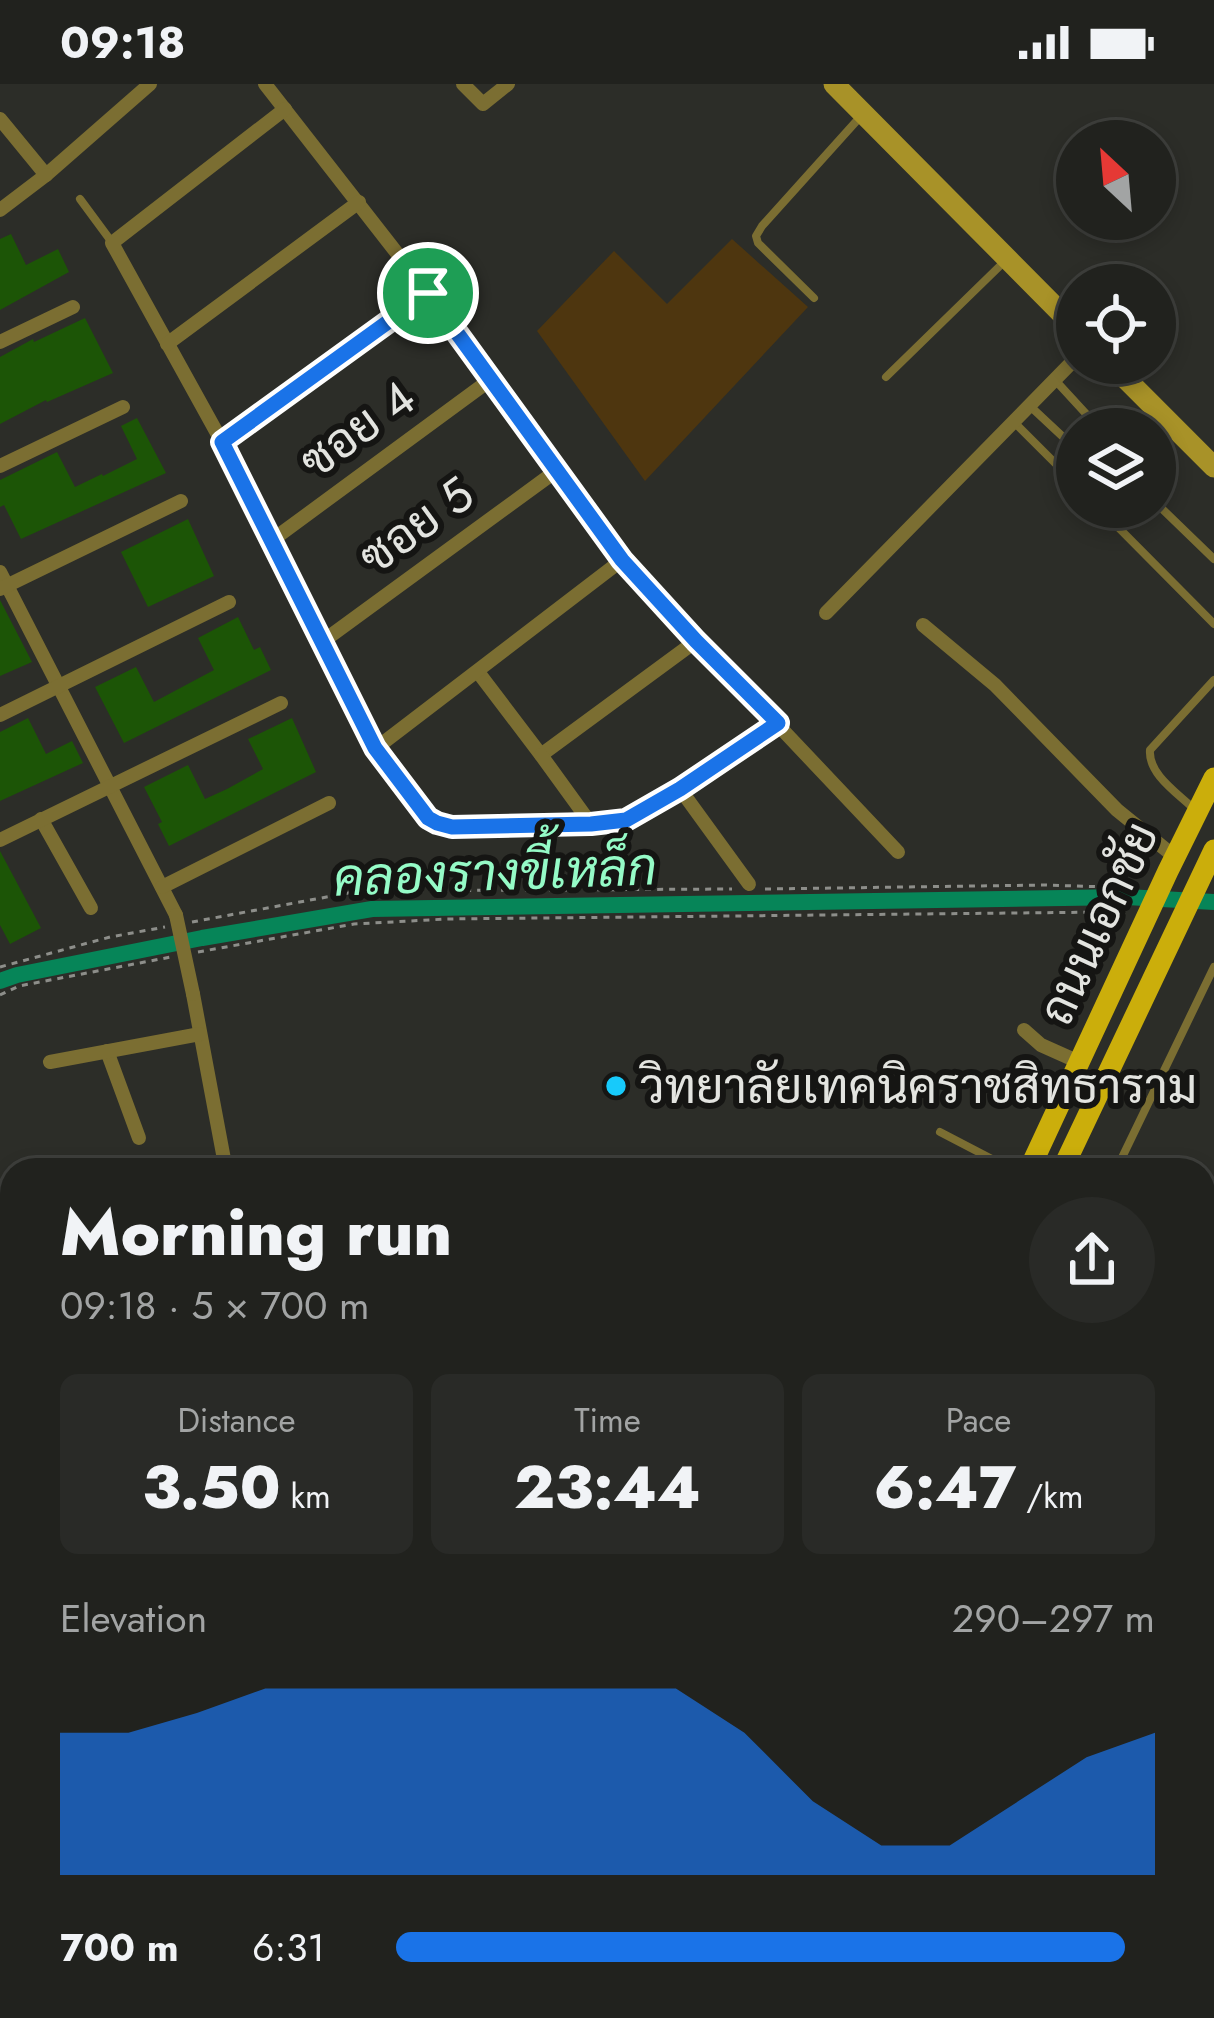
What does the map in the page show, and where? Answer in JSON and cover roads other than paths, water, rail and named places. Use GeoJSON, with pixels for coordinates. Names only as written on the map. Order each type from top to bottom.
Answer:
{"type":"FeatureCollection","features":[{"type":"Feature","properties":{"kind":"main road"},"geometry":{"type":"LineString","coordinates":[[834,84],[1056,308]]}},
{"type":"Feature","properties":{"kind":"main road"},"geometry":{"type":"LineString","coordinates":[[1132,384],[1214,467]]}},
{"type":"Feature","properties":{"kind":"main road","name":"ถนนเอกชัย"},"geometry":{"type":"LineString","coordinates":[[1035,1158],[1138,924],[1214,778]]}},
{"type":"Feature","properties":{"kind":"main road","name":"ถนนเอกชัย"},"geometry":{"type":"LineString","coordinates":[[1068,1158],[1214,850]]}},
{"type":"Feature","properties":{"kind":"street"},"geometry":{"type":"LineString","coordinates":[[265,84],[428,293],[622,560],[898,852]]}},
{"type":"Feature","properties":{"kind":"street"},"geometry":{"type":"LineString","coordinates":[[463,84],[487,104],[508,84]]}},
{"type":"Feature","properties":{"kind":"street"},"geometry":{"type":"LineString","coordinates":[[0,210],[144,86]]}},
{"type":"Feature","properties":{"kind":"street"},"geometry":{"type":"LineString","coordinates":[[285,109],[112,243],[222,442],[375,748],[428,818],[452,827],[626,820],[778,723]]}},
{"type":"Feature","properties":{"kind":"street"},"geometry":{"type":"LineString","coordinates":[[0,119],[46,175]]}},
{"type":"Feature","properties":{"kind":"street"},"geometry":{"type":"LineString","coordinates":[[166,344],[359,202]]}},
{"type":"Feature","properties":{"kind":"street"},"geometry":{"type":"LineString","coordinates":[[222,442],[428,293]]}},
{"type":"Feature","properties":{"kind":"street"},"geometry":{"type":"LineString","coordinates":[[0,342],[73,307]]}},
{"type":"Feature","properties":{"kind":"street","name":"ซอย 4"},"geometry":{"type":"LineString","coordinates":[[271,541],[490,380]]}},
{"type":"Feature","properties":{"kind":"street"},"geometry":{"type":"LineString","coordinates":[[826,613],[1055,380]]}},
{"type":"Feature","properties":{"kind":"street"},"geometry":{"type":"LineString","coordinates":[[0,466],[123,407]]}},
{"type":"Feature","properties":{"kind":"street","name":"ซอย 5"},"geometry":{"type":"LineString","coordinates":[[322,642],[556,471]]}},
{"type":"Feature","properties":{"kind":"street"},"geometry":{"type":"LineString","coordinates":[[181,501],[2,582],[176,916],[224,1158]]}},
{"type":"Feature","properties":{"kind":"street"},"geometry":{"type":"LineString","coordinates":[[375,748],[622,560]]}},
{"type":"Feature","properties":{"kind":"street"},"geometry":{"type":"LineString","coordinates":[[0,715],[229,602]]}},
{"type":"Feature","properties":{"kind":"street"},"geometry":{"type":"LineString","coordinates":[[923,625],[995,686],[1171,864]]}},
{"type":"Feature","properties":{"kind":"street"},"geometry":{"type":"LineString","coordinates":[[541,755],[696,641]]}},
{"type":"Feature","properties":{"kind":"street"},"geometry":{"type":"LineString","coordinates":[[478,672],[591,824]]}},
{"type":"Feature","properties":{"kind":"street"},"geometry":{"type":"LineString","coordinates":[[0,840],[280,703]]}},
{"type":"Feature","properties":{"kind":"street"},"geometry":{"type":"LineString","coordinates":[[680,789],[749,887]]}},
{"type":"Feature","properties":{"kind":"street"},"geometry":{"type":"LineString","coordinates":[[162,887],[329,803]]}},
{"type":"Feature","properties":{"kind":"street"},"geometry":{"type":"LineString","coordinates":[[41,819],[91,908]]}},
{"type":"Feature","properties":{"kind":"street"},"geometry":{"type":"LineString","coordinates":[[1024,1030],[1041,1045],[1079,1062]]}},
{"type":"Feature","properties":{"kind":"street"},"geometry":{"type":"LineString","coordinates":[[50,1062],[200,1034]]}},
{"type":"Feature","properties":{"kind":"street"},"geometry":{"type":"LineString","coordinates":[[107,1051],[139,1138]]}},
{"type":"Feature","properties":{"kind":"lane"},"geometry":{"type":"LineString","coordinates":[[814,298],[758,243],[757,236],[864,114]]}},
{"type":"Feature","properties":{"kind":"lane"},"geometry":{"type":"LineString","coordinates":[[80,199],[112,243]]}},
{"type":"Feature","properties":{"kind":"lane"},"geometry":{"type":"LineString","coordinates":[[886,377],[1007,259]]}},
{"type":"Feature","properties":{"kind":"lane"},"geometry":{"type":"LineString","coordinates":[[1055,380],[1081,408]]}},
{"type":"Feature","properties":{"kind":"lane"},"geometry":{"type":"LineString","coordinates":[[1030,406],[1056,430]]}},
{"type":"Feature","properties":{"kind":"lane"},"geometry":{"type":"LineString","coordinates":[[1014,422],[1056,464]]}},
{"type":"Feature","properties":{"kind":"lane"},"geometry":{"type":"LineString","coordinates":[[1176,522],[1214,559]]}},
{"type":"Feature","properties":{"kind":"lane"},"geometry":{"type":"LineString","coordinates":[[1120,528],[1214,624]]}},
{"type":"Feature","properties":{"kind":"lane"},"geometry":{"type":"LineString","coordinates":[[1197,812],[1148,759],[1150,750],[1214,680]]}},
{"type":"Feature","properties":{"kind":"lane"},"geometry":{"type":"LineString","coordinates":[[1122,1158],[1214,967]]}},
{"type":"Feature","properties":{"kind":"lane"},"geometry":{"type":"LineString","coordinates":[[1079,1062],[1107,1075]]}},
{"type":"Feature","properties":{"kind":"lane"},"geometry":{"type":"LineString","coordinates":[[940,1132],[990,1158]]}},
{"type":"Feature","properties":{"kind":"waterway","name":"คลองรางขี้เหล็ก"},"geometry":{"type":"LineString","coordinates":[[0,981],[202,938],[372,909],[1127,897],[1214,902]]}},
{"type":"Feature","properties":{"kind":"place","name":"วิทยาลัยเทคนิคราชสิทธาราม"},"geometry":{"type":"Point","coordinates":[616,1086]}}]}
